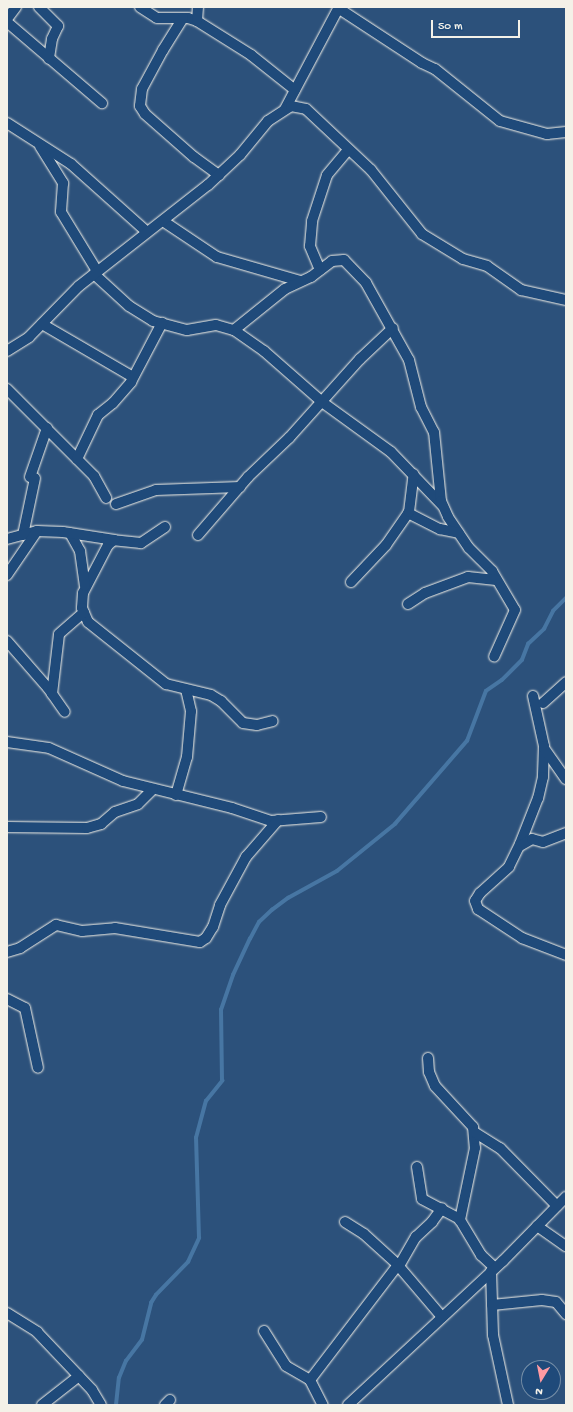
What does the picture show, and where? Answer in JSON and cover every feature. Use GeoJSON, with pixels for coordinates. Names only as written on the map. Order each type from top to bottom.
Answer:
{"type":"FeatureCollection","features":[{"type":"Feature","properties":{"kind":"street"},"geometry":{"type":"LineString","coordinates":[[16,7],[7,21],[102,104]]}},
{"type":"Feature","properties":{"kind":"street"},"geometry":{"type":"LineString","coordinates":[[38,7],[58,26],[52,39],[49,59]]}},
{"type":"Feature","properties":{"kind":"street"},"geometry":{"type":"LineString","coordinates":[[140,7],[157,18],[183,18],[197,21],[251,55],[295,90]]}},
{"type":"Feature","properties":{"kind":"street"},"geometry":{"type":"LineString","coordinates":[[197,21],[198,7]]}},
{"type":"Feature","properties":{"kind":"street"},"geometry":{"type":"LineString","coordinates":[[285,109],[337,8],[422,63],[435,69],[500,121],[547,134],[566,132]]}},
{"type":"Feature","properties":{"kind":"street"},"geometry":{"type":"LineString","coordinates":[[183,18],[162,50],[142,90],[140,106],[145,114],[194,157],[219,174]]}},
{"type":"Feature","properties":{"kind":"street"},"geometry":{"type":"LineString","coordinates":[[7,351],[29,337],[96,272],[163,221],[219,174],[240,155],[268,121],[285,109],[298,106],[306,109],[371,170],[422,234],[463,259],[487,266],[521,290],[566,300]]}},
{"type":"Feature","properties":{"kind":"street"},"geometry":{"type":"LineString","coordinates":[[7,123],[71,164],[147,232]]}},
{"type":"Feature","properties":{"kind":"street"},"geometry":{"type":"LineString","coordinates":[[37,142],[63,183],[61,212],[96,272],[138,313],[162,323],[187,330],[216,325],[234,330],[264,351],[322,402],[391,452],[414,474],[444,507],[459,533],[485,562],[515,610],[494,657]]}},
{"type":"Feature","properties":{"kind":"street"},"geometry":{"type":"LineString","coordinates":[[320,270],[310,246],[312,221],[327,175],[348,150]]}},
{"type":"Feature","properties":{"kind":"street"},"geometry":{"type":"LineString","coordinates":[[163,221],[217,257],[300,281]]}},
{"type":"Feature","properties":{"kind":"street"},"geometry":{"type":"LineString","coordinates":[[234,330],[285,289],[320,270],[332,261],[344,260],[366,283],[393,328],[409,360],[420,407],[432,425],[444,507]]}},
{"type":"Feature","properties":{"kind":"street"},"geometry":{"type":"LineString","coordinates":[[77,460],[98,415],[113,403],[133,377],[162,323]]}},
{"type":"Feature","properties":{"kind":"street"},"geometry":{"type":"LineString","coordinates":[[42,324],[133,377]]}},
{"type":"Feature","properties":{"kind":"street"},"geometry":{"type":"LineString","coordinates":[[198,535],[240,487],[322,402],[360,359],[393,328]]}},
{"type":"Feature","properties":{"kind":"street"},"geometry":{"type":"LineString","coordinates":[[7,389],[94,476],[106,498]]}},
{"type":"Feature","properties":{"kind":"street"},"geometry":{"type":"LineString","coordinates":[[23,535],[32,478],[47,428]]}},
{"type":"Feature","properties":{"kind":"street"},"geometry":{"type":"LineString","coordinates":[[351,582],[386,545],[408,513],[414,474]]}},
{"type":"Feature","properties":{"kind":"street"},"geometry":{"type":"LineString","coordinates":[[116,504],[156,490],[240,487]]}},
{"type":"Feature","properties":{"kind":"street"},"geometry":{"type":"LineString","coordinates":[[408,513],[440,529],[459,533]]}},
{"type":"Feature","properties":{"kind":"street"},"geometry":{"type":"LineString","coordinates":[[7,539],[36,531],[70,533],[141,543],[165,527]]}},
{"type":"Feature","properties":{"kind":"street"},"geometry":{"type":"LineString","coordinates":[[7,575],[36,531]]}},
{"type":"Feature","properties":{"kind":"street"},"geometry":{"type":"LineString","coordinates":[[70,533],[80,551],[85,586],[84,612],[95,628],[157,678],[172,686],[211,695],[221,701],[242,723],[257,725],[273,721]]}},
{"type":"Feature","properties":{"kind":"street"},"geometry":{"type":"LineString","coordinates":[[85,586],[108,545],[114,540]]}},
{"type":"Feature","properties":{"kind":"street"},"geometry":{"type":"LineString","coordinates":[[408,604],[425,593],[468,578],[496,580]]}},
{"type":"Feature","properties":{"kind":"street"},"geometry":{"type":"LineString","coordinates":[[52,694],[59,634],[84,612]]}},
{"type":"Feature","properties":{"kind":"street"},"geometry":{"type":"LineString","coordinates":[[7,641],[52,694],[65,712]]}},
{"type":"Feature","properties":{"kind":"street"},"geometry":{"type":"LineString","coordinates":[[7,656],[17,652]]}},
{"type":"Feature","properties":{"kind":"street"},"geometry":{"type":"LineString","coordinates":[[543,703],[566,682]]}},
{"type":"Feature","properties":{"kind":"street"},"geometry":{"type":"LineString","coordinates":[[176,795],[187,757],[192,711],[186,690]]}},
{"type":"Feature","properties":{"kind":"street"},"geometry":{"type":"LineString","coordinates":[[533,696],[544,748],[543,777],[538,798],[520,846],[508,867],[475,899],[476,906],[522,938],[566,955]]}},
{"type":"Feature","properties":{"kind":"street"},"geometry":{"type":"LineString","coordinates":[[7,742],[50,748],[101,772],[153,789],[232,808],[271,821],[321,817]]}},
{"type":"Feature","properties":{"kind":"street"},"geometry":{"type":"LineString","coordinates":[[544,748],[566,779]]}},
{"type":"Feature","properties":{"kind":"street"},"geometry":{"type":"LineString","coordinates":[[7,826],[87,828],[101,824],[115,812],[138,804],[153,789]]}},
{"type":"Feature","properties":{"kind":"street"},"geometry":{"type":"LineString","coordinates":[[7,952],[20,948],[56,925],[82,931],[115,928],[200,942],[206,938],[213,927],[220,904],[246,857],[278,820]]}},
{"type":"Feature","properties":{"kind":"street"},"geometry":{"type":"LineString","coordinates":[[520,846],[532,839],[543,842],[566,833]]}},
{"type":"Feature","properties":{"kind":"street"},"geometry":{"type":"LineString","coordinates":[[7,999],[25,1008],[38,1068]]}},
{"type":"Feature","properties":{"kind":"street"},"geometry":{"type":"LineString","coordinates":[[428,1058],[428,1072],[435,1086],[466,1117],[473,1127],[474,1132],[475,1148],[460,1219]]}},
{"type":"Feature","properties":{"kind":"street"},"geometry":{"type":"LineString","coordinates":[[474,1132],[500,1148],[557,1206]]}},
{"type":"Feature","properties":{"kind":"street"},"geometry":{"type":"LineString","coordinates":[[417,1167],[420,1197],[460,1219],[481,1255],[493,1270],[493,1336],[508,1405]]}},
{"type":"Feature","properties":{"kind":"street"},"geometry":{"type":"LineString","coordinates":[[348,1405],[493,1270],[566,1197]]}},
{"type":"Feature","properties":{"kind":"street"},"geometry":{"type":"LineString","coordinates":[[310,1380],[398,1266],[416,1237],[432,1222],[442,1208]]}},
{"type":"Feature","properties":{"kind":"street"},"geometry":{"type":"LineString","coordinates":[[345,1222],[364,1234],[398,1266],[442,1317]]}},
{"type":"Feature","properties":{"kind":"street"},"geometry":{"type":"LineString","coordinates":[[537,1226],[566,1246]]}},
{"type":"Feature","properties":{"kind":"street"},"geometry":{"type":"LineString","coordinates":[[492,1305],[542,1300],[556,1302],[566,1314]]}},
{"type":"Feature","properties":{"kind":"street"},"geometry":{"type":"LineString","coordinates":[[7,1313],[37,1332],[92,1390],[101,1405]]}},
{"type":"Feature","properties":{"kind":"street"},"geometry":{"type":"LineString","coordinates":[[264,1331],[286,1366],[310,1380],[323,1405]]}},
{"type":"Feature","properties":{"kind":"street"},"geometry":{"type":"LineString","coordinates":[[42,1405],[79,1376]]}},
{"type":"Feature","properties":{"kind":"street"},"geometry":{"type":"LineString","coordinates":[[92,1390],[92,1405]]}},
{"type":"Feature","properties":{"kind":"waterway"},"geometry":{"type":"LineString","coordinates":[[116,1405],[119,1378],[126,1361],[142,1340],[151,1303],[156,1295],[188,1262],[199,1238],[196,1138],[206,1101],[222,1081],[221,1010],[233,975],[259,922],[288,898],[337,871],[395,824],[467,741],[486,691],[502,680],[522,660],[528,644],[544,629],[553,611],[566,598]]}}]}
